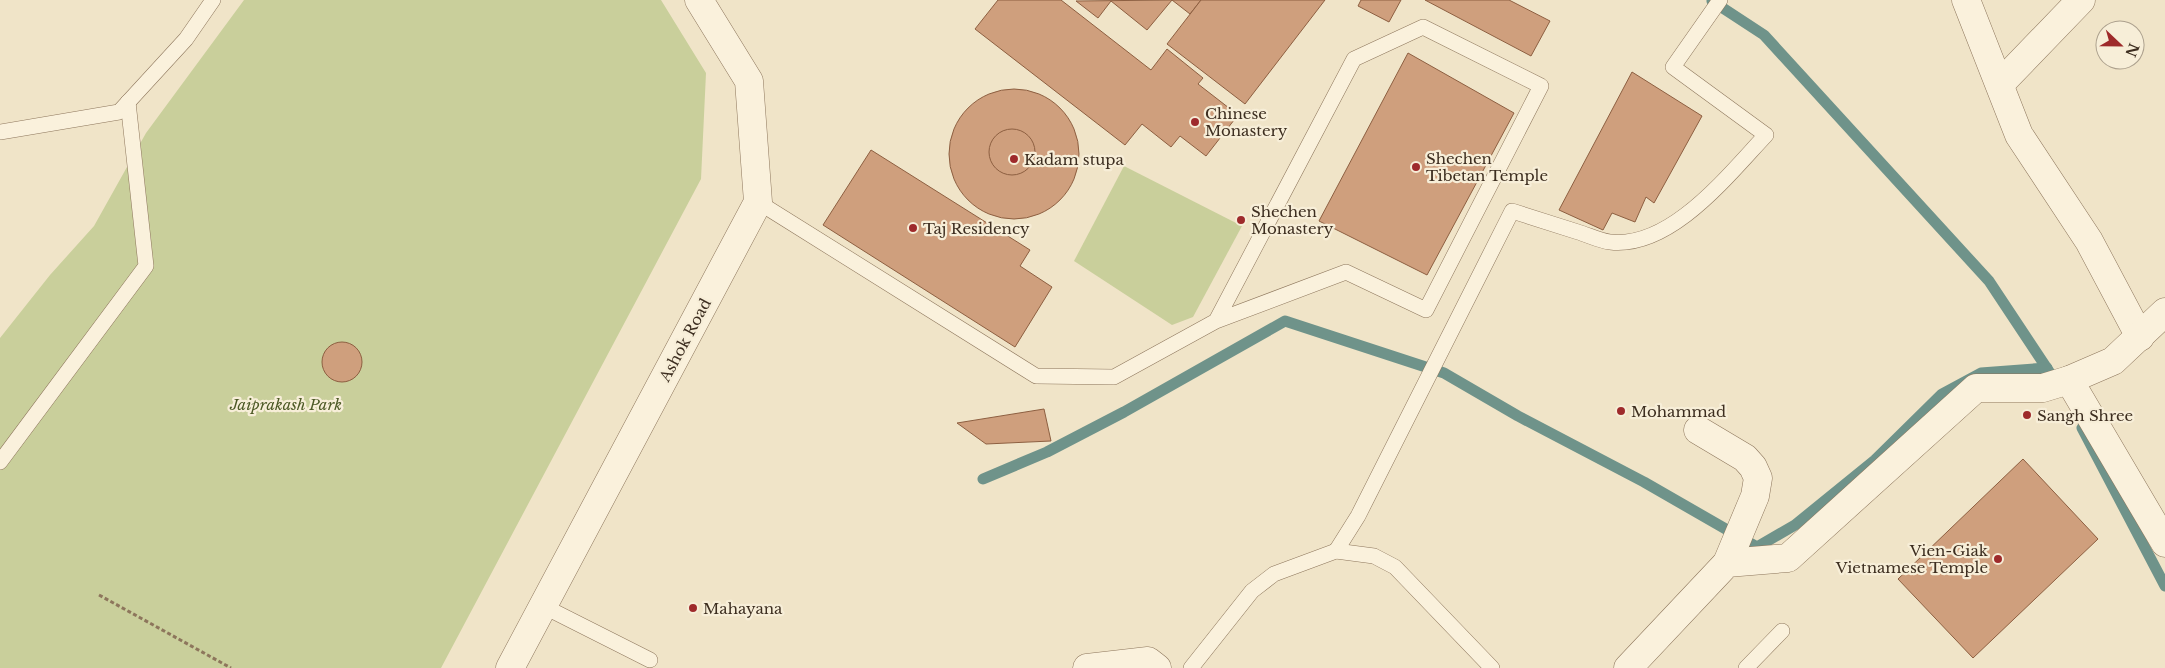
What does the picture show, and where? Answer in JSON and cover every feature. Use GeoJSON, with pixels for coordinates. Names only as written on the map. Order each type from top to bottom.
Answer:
{"type":"FeatureCollection","features":[{"type":"Feature","properties":{"kind":"street"},"geometry":{"type":"LineString","coordinates":[[700,0],[749,81],[758,202]]}},
{"type":"Feature","properties":{"kind":"street"},"geometry":{"type":"LineString","coordinates":[[1966,0],[2019,135],[2088,240],[2140,337]]}},
{"type":"Feature","properties":{"kind":"street"},"geometry":{"type":"LineString","coordinates":[[2000,84],[2081,0]]}},
{"type":"Feature","properties":{"kind":"street","name":"Ashok Road"},"geometry":{"type":"LineString","coordinates":[[510,668],[758,202]]}},
{"type":"Feature","properties":{"kind":"street"},"geometry":{"type":"LineString","coordinates":[[1728,561],[1788,558],[1976,388],[2043,388],[2069,380],[2112,361],[2165,312]]}},
{"type":"Feature","properties":{"kind":"street"},"geometry":{"type":"LineString","coordinates":[[2069,380],[2165,544]]}},
{"type":"Feature","properties":{"kind":"street"},"geometry":{"type":"LineString","coordinates":[[1628,668],[1728,561],[1754,496],[1758,478],[1753,467],[1745,458],[1698,430]]}},
{"type":"Feature","properties":{"kind":"street"},"geometry":{"type":"LineString","coordinates":[[1087,668],[1148,662],[1157,668]]}},
{"type":"Feature","properties":{"kind":"lane"},"geometry":{"type":"LineString","coordinates":[[0,132],[119,112],[186,39],[213,0]]}},
{"type":"Feature","properties":{"kind":"lane"},"geometry":{"type":"LineString","coordinates":[[1336,551],[1358,516],[1512,211],[1608,242],[1625,243],[1655,235],[1685,216],[1766,135],[1673,67],[1720,0]]}},
{"type":"Feature","properties":{"kind":"lane"},"geometry":{"type":"LineString","coordinates":[[758,202],[1036,376],[1114,377],[1216,321],[1346,272],[1426,310],[1541,86],[1424,27],[1354,58],[1216,321]]}},
{"type":"Feature","properties":{"kind":"lane"},"geometry":{"type":"LineString","coordinates":[[0,462],[146,266],[128,102]]}},
{"type":"Feature","properties":{"kind":"lane"},"geometry":{"type":"LineString","coordinates":[[1191,668],[1252,591],[1259,585],[1274,574],[1336,551],[1374,556],[1395,567],[1492,668]]}},
{"type":"Feature","properties":{"kind":"lane"},"geometry":{"type":"LineString","coordinates":[[543,606],[650,660]]}},
{"type":"Feature","properties":{"kind":"lane"},"geometry":{"type":"LineString","coordinates":[[1746,668],[1782,631]]}},
{"type":"Feature","properties":{"kind":"path"},"geometry":{"type":"LineString","coordinates":[[99,595],[231,668]]}},
{"type":"Feature","properties":{"kind":"green space","name":"Jaiprakash Park"},"geometry":{"type":"Polygon","coordinates":[[[244,0],[661,0],[706,73],[701,179],[441,668],[0,668],[0,338],[50,275],[94,226],[146,133],[244,0]]]}},
{"type":"Feature","properties":{"kind":"green space"},"geometry":{"type":"Polygon","coordinates":[[[1124,166],[1242,226],[1193,317],[1172,325],[1074,261],[1124,166]]]}},
{"type":"Feature","properties":{"kind":"building"},"geometry":{"type":"Polygon","coordinates":[[[998,0],[1061,0],[1151,70],[1167,49],[1203,78],[1198,84],[1238,115],[1206,156],[1180,136],[1171,147],[1142,124],[1125,145],[975,29],[998,0]]]}},
{"type":"Feature","properties":{"kind":"building"},"geometry":{"type":"Polygon","coordinates":[[[1172,0],[1201,0],[1190,14],[1172,0]]]}},
{"type":"Feature","properties":{"kind":"building"},"geometry":{"type":"Polygon","coordinates":[[[1172,0],[1147,30],[1111,1],[1098,18],[1076,1],[1172,0]]]}},
{"type":"Feature","properties":{"kind":"building"},"geometry":{"type":"Polygon","coordinates":[[[1201,0],[1325,0],[1245,104],[1167,44],[1201,0]]]}},
{"type":"Feature","properties":{"kind":"building"},"geometry":{"type":"Polygon","coordinates":[[[1361,0],[1401,0],[1389,22],[1358,6],[1361,0]]]}},
{"type":"Feature","properties":{"kind":"building"},"geometry":{"type":"Polygon","coordinates":[[[1425,0],[1509,0],[1550,21],[1531,56],[1425,0]]]}},
{"type":"Feature","properties":{"kind":"building","name":"Shechen Tibetan Temple"},"geometry":{"type":"Polygon","coordinates":[[[1408,53],[1514,113],[1427,275],[1319,221],[1408,53]]]}},
{"type":"Feature","properties":{"kind":"building"},"geometry":{"type":"Polygon","coordinates":[[[1632,72],[1702,116],[1654,203],[1646,197],[1635,222],[1612,213],[1603,230],[1559,210],[1632,72]]]}},
{"type":"Feature","properties":{"kind":"building","name":"Kadam stupa"},"geometry":{"type":"Polygon","coordinates":[[[1014,89],[1027,90],[1039,94],[1060,108],[1074,129],[1078,141],[1078,167],[1074,179],[1060,200],[1039,214],[1027,218],[1014,219],[1001,218],[989,214],[968,200],[954,179],[950,167],[949,154],[950,141],[954,129],[968,108],[989,94],[1001,90],[1014,89]]]}},
{"type":"Feature","properties":{"kind":"building"},"geometry":{"type":"Polygon","coordinates":[[[1017,129],[1029,135],[1034,143],[1034,161],[1029,169],[1021,174],[1007,175],[995,169],[990,161],[989,147],[995,135],[1003,130],[1017,129]]]}},
{"type":"Feature","properties":{"kind":"building"},"geometry":{"type":"Polygon","coordinates":[[[871,150],[1030,250],[1020,266],[1052,287],[1015,347],[823,225],[871,150]]]}},
{"type":"Feature","properties":{"kind":"building"},"geometry":{"type":"Polygon","coordinates":[[[346,342],[353,345],[359,351],[362,362],[361,370],[353,379],[346,382],[338,382],[331,379],[323,370],[322,358],[325,351],[334,343],[346,342]]]}},
{"type":"Feature","properties":{"kind":"building"},"geometry":{"type":"Polygon","coordinates":[[[1044,409],[1051,441],[986,444],[957,423],[1044,409]]]}},
{"type":"Feature","properties":{"kind":"building","name":"Vien-Giak Vietnamese Temple"},"geometry":{"type":"Polygon","coordinates":[[[2023,459],[2098,539],[1973,658],[1898,579],[2023,459]]]}},
{"type":"Feature","properties":{"kind":"waterway"},"geometry":{"type":"LineString","coordinates":[[1712,1],[1764,35],[1989,281],[2050,373]]}},
{"type":"Feature","properties":{"kind":"waterway"},"geometry":{"type":"LineString","coordinates":[[983,479],[1047,452],[1124,412],[1285,321],[1444,373],[1518,416],[1644,482],[1757,547],[1795,525],[1875,460],[1942,394],[1981,373],[2047,368]]}},
{"type":"Feature","properties":{"kind":"waterway"},"geometry":{"type":"LineString","coordinates":[[2082,428],[2165,586]]}},
{"type":"Feature","properties":{"kind":"place","name":"Chinese Monastery"},"geometry":{"type":"Point","coordinates":[1195,122]}},
{"type":"Feature","properties":{"kind":"place","name":"Kadam stupa"},"geometry":{"type":"Point","coordinates":[1014,159]}},
{"type":"Feature","properties":{"kind":"place","name":"Shechen Tibetan Temple"},"geometry":{"type":"Point","coordinates":[1416,167]}},
{"type":"Feature","properties":{"kind":"place","name":"Shechen Monastery"},"geometry":{"type":"Point","coordinates":[1241,220]}},
{"type":"Feature","properties":{"kind":"place","name":"Taj Residency"},"geometry":{"type":"Point","coordinates":[913,228]}},
{"type":"Feature","properties":{"kind":"place","name":"Mohammad"},"geometry":{"type":"Point","coordinates":[1621,411]}},
{"type":"Feature","properties":{"kind":"place","name":"Sangh Shree"},"geometry":{"type":"Point","coordinates":[2027,415]}},
{"type":"Feature","properties":{"kind":"place","name":"Vien-Giak Vietnamese Temple"},"geometry":{"type":"Point","coordinates":[1998,559]}},
{"type":"Feature","properties":{"kind":"place","name":"Mahayana"},"geometry":{"type":"Point","coordinates":[693,608]}}]}
